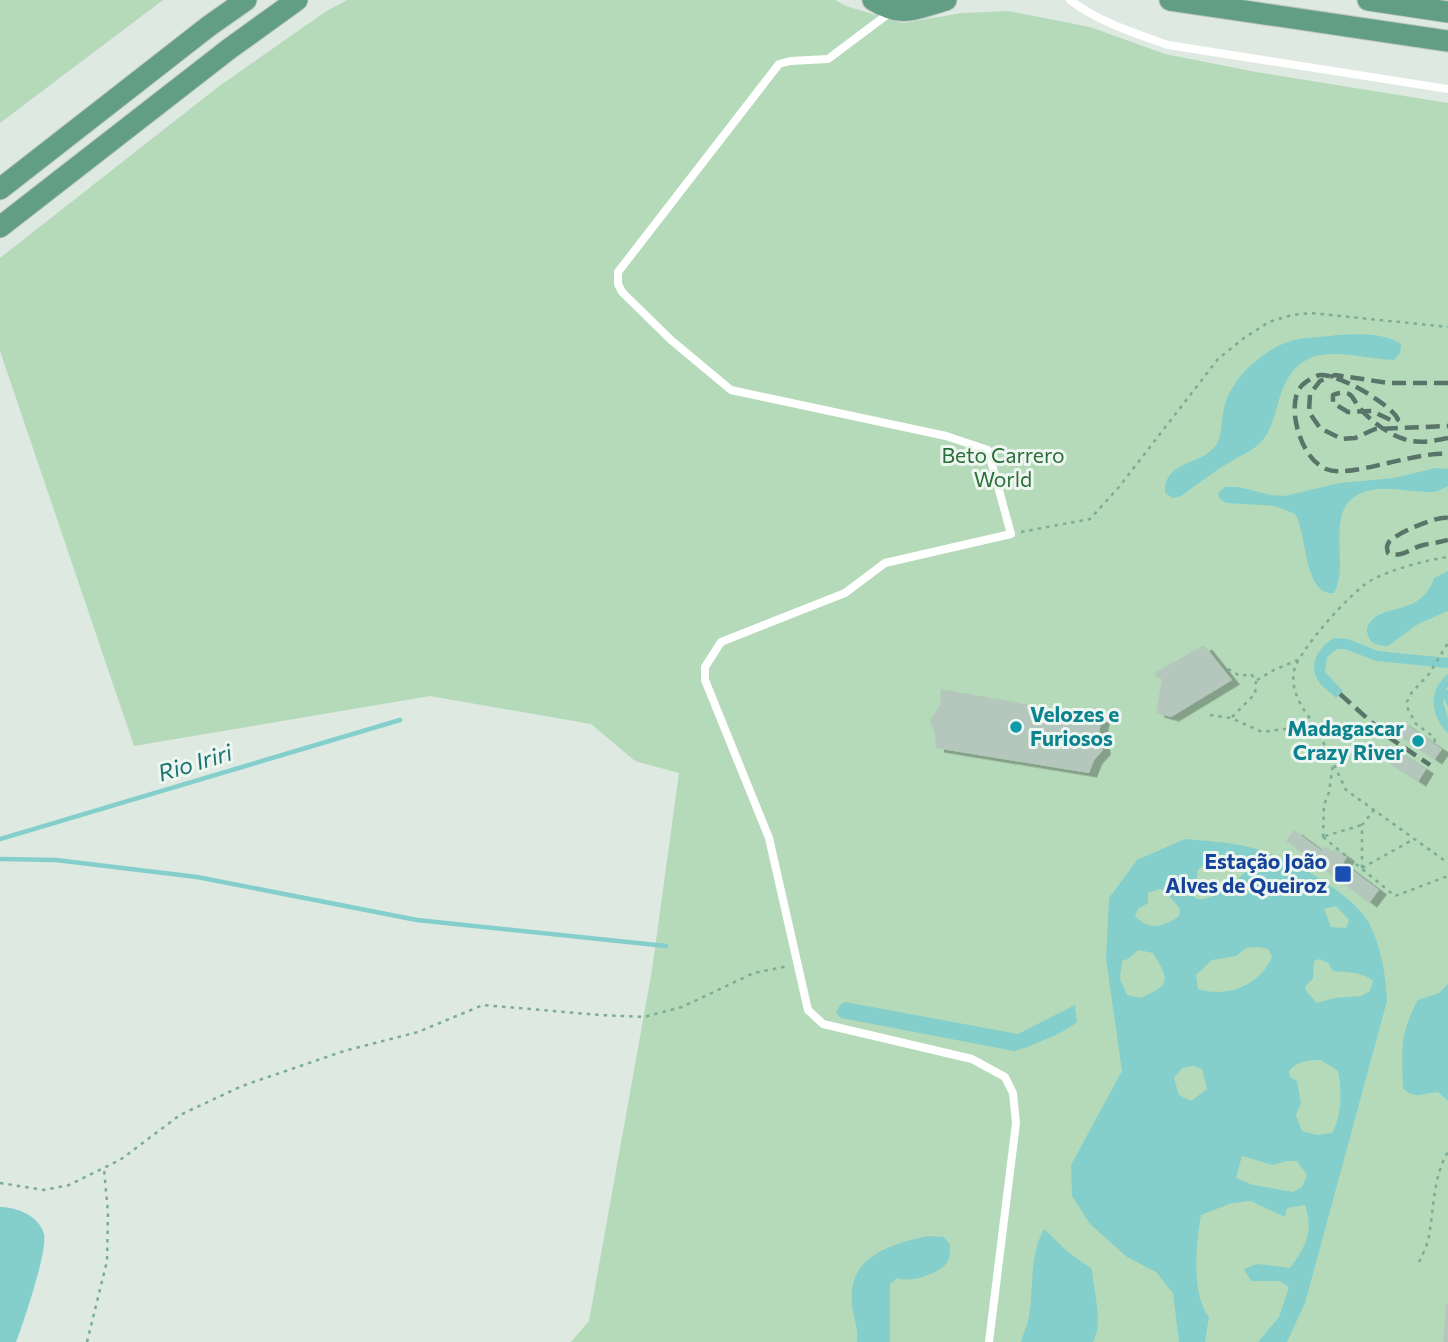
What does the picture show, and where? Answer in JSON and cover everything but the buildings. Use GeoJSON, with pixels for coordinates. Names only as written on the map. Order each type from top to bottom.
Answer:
{"type":"FeatureCollection","features":[{"type":"Feature","properties":{"kind":"main road"},"geometry":{"type":"LineString","coordinates":[[0,189],[246,0]]}},
{"type":"Feature","properties":{"kind":"main road"},"geometry":{"type":"LineString","coordinates":[[0,228],[229,49],[297,0]]}},
{"type":"Feature","properties":{"kind":"main road"},"geometry":{"type":"LineString","coordinates":[[873,0],[894,10],[911,11],[927,8],[944,0]]}},
{"type":"Feature","properties":{"kind":"main road"},"geometry":{"type":"LineString","coordinates":[[1170,0],[1448,41]]}},
{"type":"Feature","properties":{"kind":"main road"},"geometry":{"type":"LineString","coordinates":[[1368,0],[1448,12]]}},
{"type":"Feature","properties":{"kind":"lane"},"geometry":{"type":"LineString","coordinates":[[1070,0],[1084,11],[1116,26],[1168,45],[1448,89]]}},
{"type":"Feature","properties":{"kind":"lane"},"geometry":{"type":"LineString","coordinates":[[894,10],[828,59],[779,64],[618,272],[618,284],[622,292],[671,340],[731,390],[946,436],[988,450],[1011,534],[885,564],[845,593],[721,642],[705,667],[705,680],[769,838],[808,1010],[823,1024],[972,1059],[1005,1077],[1013,1093],[1016,1123],[989,1342]]}},
{"type":"Feature","properties":{"kind":"path"},"geometry":{"type":"LineString","coordinates":[[1011,534],[1090,519],[1119,487],[1218,359],[1269,322],[1292,314],[1311,313],[1448,327]]}},
{"type":"Feature","properties":{"kind":"path"},"geometry":{"type":"LineString","coordinates":[[1448,557],[1370,580],[1341,604],[1298,660],[1293,673],[1303,710],[1315,725],[1346,790],[1448,863]]}},
{"type":"Feature","properties":{"kind":"path"},"geometry":{"type":"LineString","coordinates":[[1435,743],[1434,737],[1412,718],[1408,702],[1412,692],[1429,674],[1448,643]]}},
{"type":"Feature","properties":{"kind":"path"},"geometry":{"type":"LineString","coordinates":[[1256,681],[1298,660]]}},
{"type":"Feature","properties":{"kind":"path"},"geometry":{"type":"LineString","coordinates":[[1228,669],[1240,676],[1251,674],[1256,681],[1255,694],[1231,718]]}},
{"type":"Feature","properties":{"kind":"path"},"geometry":{"type":"LineString","coordinates":[[1210,715],[1231,718],[1262,732],[1315,725]]}},
{"type":"Feature","properties":{"kind":"path"},"geometry":{"type":"LineString","coordinates":[[1323,837],[1324,804],[1334,763]]}},
{"type":"Feature","properties":{"kind":"path"},"geometry":{"type":"LineString","coordinates":[[1323,837],[1362,825],[1374,810]]}},
{"type":"Feature","properties":{"kind":"path"},"geometry":{"type":"LineString","coordinates":[[1362,825],[1362,868]]}},
{"type":"Feature","properties":{"kind":"path"},"geometry":{"type":"LineString","coordinates":[[1323,837],[1395,896],[1448,876]]}},
{"type":"Feature","properties":{"kind":"path"},"geometry":{"type":"LineString","coordinates":[[1362,868],[1414,839]]}},
{"type":"Feature","properties":{"kind":"path"},"geometry":{"type":"LineString","coordinates":[[0,1183],[44,1189],[69,1185],[104,1168],[149,1140],[180,1115],[242,1086],[344,1051],[418,1032],[483,1005],[644,1017],[682,1007],[754,973],[797,965]]}},
{"type":"Feature","properties":{"kind":"path"},"geometry":{"type":"LineString","coordinates":[[1419,1262],[1429,1238],[1432,1209],[1443,1160],[1448,1152]]}},
{"type":"Feature","properties":{"kind":"path"},"geometry":{"type":"LineString","coordinates":[[87,1342],[107,1261],[108,1213],[104,1168]]}},
{"type":"Feature","properties":{"kind":"green space"},"geometry":{"type":"Polygon","coordinates":[[[0,0],[163,0],[0,123],[0,0]]]}},
{"type":"Feature","properties":{"kind":"green space","name":"Beto Carrero World"},"geometry":{"type":"Polygon","coordinates":[[[347,0],[835,0],[846,6],[903,23],[962,13],[1008,11],[1090,27],[1165,54],[1256,72],[1448,103],[1448,1342],[571,1342],[589,1321],[652,970],[679,773],[635,761],[591,724],[430,696],[134,746],[0,351],[0,258],[218,87],[325,12],[347,0]]]}},
{"type":"Feature","properties":{"kind":"water"},"geometry":{"type":"Polygon","coordinates":[[[1337,335],[1386,337],[1401,344],[1400,353],[1394,360],[1330,354],[1302,362],[1291,374],[1282,391],[1269,430],[1259,444],[1181,496],[1173,498],[1165,493],[1170,475],[1210,452],[1216,445],[1229,393],[1252,364],[1272,349],[1294,340],[1337,335]]]}},
{"type":"Feature","properties":{"kind":"water"},"geometry":{"type":"Polygon","coordinates":[[[1435,468],[1448,469],[1448,486],[1433,492],[1372,490],[1356,496],[1346,506],[1341,519],[1339,580],[1334,593],[1324,591],[1311,574],[1295,514],[1275,506],[1226,503],[1219,498],[1218,493],[1225,487],[1238,487],[1285,496],[1339,483],[1394,478],[1435,468]]]}},
{"type":"Feature","properties":{"kind":"water"},"geometry":{"type":"Polygon","coordinates":[[[1448,571],[1448,611],[1418,624],[1388,646],[1371,641],[1367,630],[1371,621],[1388,611],[1419,600],[1428,591],[1434,578],[1448,571]]]}},
{"type":"Feature","properties":{"kind":"water"},"geometry":{"type":"Polygon","coordinates":[[[1334,638],[1348,639],[1378,651],[1448,658],[1448,668],[1376,661],[1345,649],[1337,649],[1327,657],[1325,672],[1343,691],[1336,698],[1319,682],[1314,669],[1319,651],[1334,638]]]}},
{"type":"Feature","properties":{"kind":"water"},"geometry":{"type":"Polygon","coordinates":[[[1448,674],[1448,687],[1445,690],[1448,690],[1448,707],[1444,699],[1443,701],[1448,719],[1448,733],[1435,711],[1434,695],[1448,674]]]}},
{"type":"Feature","properties":{"kind":"water"},"geometry":{"type":"Polygon","coordinates":[[[1185,839],[1233,844],[1263,851],[1280,857],[1333,887],[1360,911],[1377,941],[1387,1001],[1305,1303],[1287,1342],[1258,1342],[1279,1317],[1289,1287],[1280,1281],[1251,1281],[1244,1269],[1257,1264],[1290,1268],[1307,1238],[1309,1223],[1305,1205],[1287,1208],[1285,1217],[1251,1201],[1232,1203],[1201,1215],[1196,1268],[1199,1296],[1209,1317],[1205,1342],[1179,1342],[1173,1293],[1156,1272],[1127,1257],[1090,1224],[1072,1196],[1071,1165],[1122,1071],[1106,959],[1109,898],[1137,860],[1185,839]],[[1208,861],[1198,870],[1197,879],[1187,886],[1198,899],[1207,898],[1225,889],[1247,871],[1245,866],[1236,862],[1221,864],[1208,861]],[[1160,889],[1148,893],[1148,903],[1138,909],[1135,916],[1146,924],[1162,925],[1179,916],[1180,909],[1165,891],[1160,889]],[[1336,906],[1324,909],[1331,927],[1346,928],[1349,920],[1336,906]],[[1258,947],[1246,948],[1236,956],[1212,960],[1196,975],[1198,989],[1220,992],[1241,987],[1259,976],[1272,957],[1268,949],[1258,947]],[[1138,950],[1122,961],[1120,979],[1127,995],[1140,998],[1162,985],[1164,976],[1153,953],[1138,950]],[[1320,959],[1314,961],[1313,978],[1305,987],[1317,1003],[1334,998],[1361,996],[1370,991],[1373,981],[1359,974],[1333,971],[1328,963],[1320,959]],[[1321,1060],[1299,1063],[1289,1071],[1290,1077],[1297,1081],[1301,1103],[1296,1115],[1302,1131],[1317,1135],[1332,1133],[1338,1119],[1340,1103],[1338,1071],[1321,1060]],[[1193,1066],[1182,1068],[1174,1078],[1179,1095],[1191,1101],[1207,1089],[1202,1069],[1193,1066]],[[1242,1156],[1236,1178],[1253,1185],[1293,1192],[1302,1187],[1307,1175],[1297,1161],[1273,1165],[1242,1156]]]}},
{"type":"Feature","properties":{"kind":"water"},"geometry":{"type":"Polygon","coordinates":[[[1448,984],[1448,1101],[1438,1092],[1419,1095],[1407,1092],[1403,1088],[1402,1063],[1405,1033],[1418,1000],[1439,993],[1448,984]]]}},
{"type":"Feature","properties":{"kind":"water"},"geometry":{"type":"Polygon","coordinates":[[[845,1002],[1018,1034],[1075,1005],[1077,1022],[1047,1039],[1014,1051],[841,1018],[836,1013],[845,1002]]]}},
{"type":"Feature","properties":{"kind":"water"},"geometry":{"type":"Polygon","coordinates":[[[0,1207],[26,1214],[37,1222],[44,1234],[39,1270],[16,1342],[0,1342],[0,1207]]]}},
{"type":"Feature","properties":{"kind":"water"},"geometry":{"type":"Polygon","coordinates":[[[1044,1229],[1068,1252],[1092,1269],[1098,1315],[1093,1342],[1021,1342],[1028,1323],[1036,1250],[1044,1229]]]}},
{"type":"Feature","properties":{"kind":"water"},"geometry":{"type":"Polygon","coordinates":[[[928,1236],[944,1237],[950,1245],[946,1264],[928,1275],[908,1280],[897,1278],[890,1284],[890,1342],[857,1342],[852,1304],[852,1288],[856,1275],[874,1255],[899,1243],[928,1236]]]}},
{"type":"Feature","properties":{"kind":"waterway","name":"Rio Iriri"},"geometry":{"type":"LineString","coordinates":[[0,839],[400,720]]}},
{"type":"Feature","properties":{"kind":"waterway"},"geometry":{"type":"LineString","coordinates":[[0,859],[56,860],[197,877],[417,920],[666,946]]}},
{"type":"Feature","properties":{"kind":"railway"},"geometry":{"type":"LineString","coordinates":[[1448,438],[1420,442],[1398,437],[1373,422],[1363,412],[1359,407],[1352,397],[1349,394],[1333,395],[1333,403],[1348,412],[1372,411],[1395,422],[1398,419],[1374,398],[1351,384],[1328,376],[1320,375],[1309,380],[1302,385],[1296,397],[1295,416],[1301,439],[1313,460],[1326,469],[1350,470],[1418,456],[1448,454]]}},
{"type":"Feature","properties":{"kind":"railway"},"geometry":{"type":"LineString","coordinates":[[1448,383],[1389,383],[1335,375],[1320,381],[1310,394],[1309,412],[1320,428],[1342,439],[1355,438],[1375,429],[1448,426]]}},
{"type":"Feature","properties":{"kind":"railway"},"geometry":{"type":"LineString","coordinates":[[1448,518],[1436,519],[1408,530],[1393,538],[1387,549],[1388,553],[1401,554],[1420,546],[1448,540]]}},
{"type":"Feature","properties":{"kind":"railway"},"geometry":{"type":"LineString","coordinates":[[1340,694],[1387,736],[1430,765]]}},
{"type":"Feature","properties":{"kind":"place","name":"Velozes e Furiosos"},"geometry":{"type":"Point","coordinates":[1016,727]}},
{"type":"Feature","properties":{"kind":"place","name":"Madagascar Crazy River"},"geometry":{"type":"Point","coordinates":[1418,741]}},
{"type":"Feature","properties":{"kind":"place","name":"Estação João Alves de Queiroz"},"geometry":{"type":"Point","coordinates":[1343,874]}}]}
